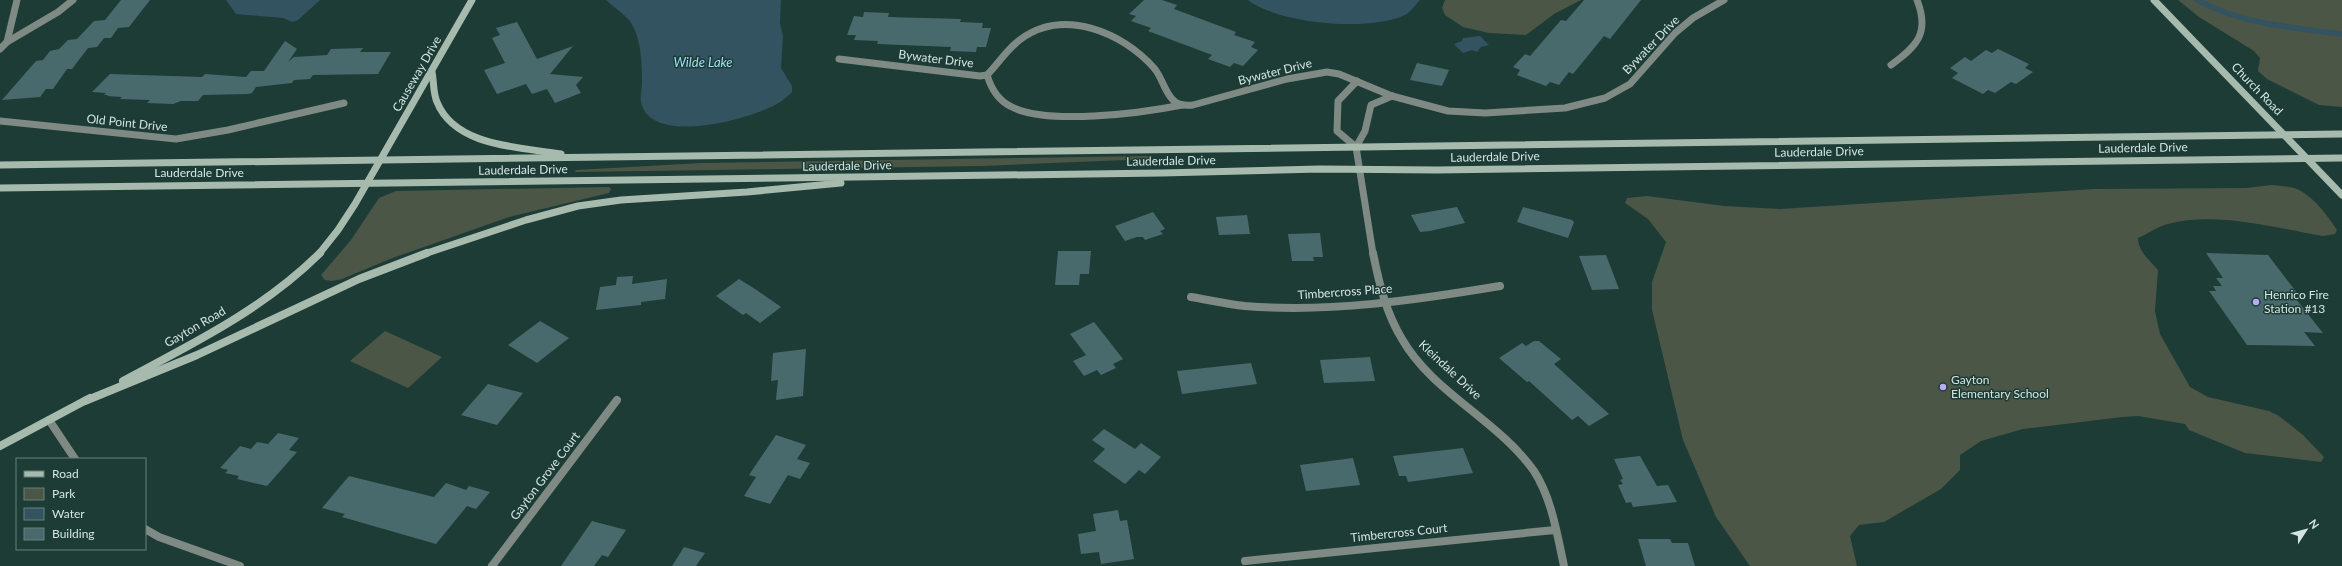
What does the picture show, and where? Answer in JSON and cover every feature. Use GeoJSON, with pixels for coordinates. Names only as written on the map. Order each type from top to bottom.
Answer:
{"type":"FeatureCollection","features":[{"type":"Feature","properties":{"kind":"main road","name":"Causeway Drive"},"geometry":{"type":"LineString","coordinates":[[366,184],[432,72],[472,0]]}},
{"type":"Feature","properties":{"kind":"main road","name":"Church Road"},"geometry":{"type":"LineString","coordinates":[[2154,0],[2286,135],[2342,195]]}},
{"type":"Feature","properties":{"kind":"main road"},"geometry":{"type":"LineString","coordinates":[[432,72],[437,103],[440,110],[447,119],[466,133],[492,142],[580,158]]}},
{"type":"Feature","properties":{"kind":"main road","name":"Lauderdale Drive"},"geometry":{"type":"LineString","coordinates":[[0,165],[2342,134]]}},
{"type":"Feature","properties":{"kind":"main road","name":"Lauderdale Drive"},"geometry":{"type":"LineString","coordinates":[[0,188],[2342,158]]}},
{"type":"Feature","properties":{"kind":"main road"},"geometry":{"type":"LineString","coordinates":[[85,401],[197,356],[269,320],[366,277],[434,250],[526,220],[578,206],[621,200],[747,192],[896,177]]}},
{"type":"Feature","properties":{"kind":"main road","name":"Gayton Road"},"geometry":{"type":"LineString","coordinates":[[0,446],[208,334],[287,283],[309,264],[326,246],[344,222],[366,184]]}},
{"type":"Feature","properties":{"kind":"street"},"geometry":{"type":"LineString","coordinates":[[7,42],[17,0]]}},
{"type":"Feature","properties":{"kind":"street"},"geometry":{"type":"LineString","coordinates":[[0,49],[7,42],[58,12],[73,0]]}},
{"type":"Feature","properties":{"kind":"street","name":"Bywater Drive"},"geometry":{"type":"LineString","coordinates":[[839,59],[980,76],[987,75],[1021,40],[1055,25],[1075,25],[1108,33],[1142,56],[1155,68],[1174,100],[1182,105],[1195,104],[1316,73],[1339,74],[1392,96],[1448,111],[1485,113],[1565,108],[1605,98],[1630,84],[1675,33],[1693,18],[1724,0]]}},
{"type":"Feature","properties":{"kind":"street"},"geometry":{"type":"LineString","coordinates":[[1891,64],[1910,52],[1921,37],[1923,28],[1921,11],[1917,0]]}},
{"type":"Feature","properties":{"kind":"street"},"geometry":{"type":"LineString","coordinates":[[987,75],[993,91],[1002,101],[1014,108],[1029,113],[1083,115],[1141,112],[1182,105]]}},
{"type":"Feature","properties":{"kind":"street"},"geometry":{"type":"LineString","coordinates":[[1357,81],[1338,101],[1337,130],[1356,147],[1365,131],[1371,105],[1392,96]]}},
{"type":"Feature","properties":{"kind":"street","name":"Old Point Drive"},"geometry":{"type":"LineString","coordinates":[[0,121],[142,137],[176,139],[228,130],[344,103]]}},
{"type":"Feature","properties":{"kind":"street","name":"Kleindale Drive"},"geometry":{"type":"LineString","coordinates":[[1356,147],[1378,275],[1395,327],[1413,354],[1523,456],[1544,488],[1564,566]]}},
{"type":"Feature","properties":{"kind":"street","name":"Timbercross Place"},"geometry":{"type":"LineString","coordinates":[[1191,297],[1244,306],[1297,308],[1418,299],[1500,286]]}},
{"type":"Feature","properties":{"kind":"street","name":"Gayton Grove Court"},"geometry":{"type":"LineString","coordinates":[[492,566],[617,400]]}},
{"type":"Feature","properties":{"kind":"street"},"geometry":{"type":"LineString","coordinates":[[49,420],[74,458]]}},
{"type":"Feature","properties":{"kind":"street"},"geometry":{"type":"LineString","coordinates":[[146,529],[158,537],[240,566]]}},
{"type":"Feature","properties":{"kind":"street","name":"Timbercross Court"},"geometry":{"type":"LineString","coordinates":[[1245,561],[1556,530]]}},
{"type":"Feature","properties":{"kind":"green space"},"geometry":{"type":"Polygon","coordinates":[[[1445,0],[1581,0],[1554,14],[1526,35],[1489,33],[1463,27],[1445,15],[1442,8],[1445,0]]]}},
{"type":"Feature","properties":{"kind":"green space"},"geometry":{"type":"Polygon","coordinates":[[[2178,0],[2342,0],[2342,107],[2319,105],[2267,79],[2258,71],[2260,58],[2254,51],[2199,17],[2178,0]]]}},
{"type":"Feature","properties":{"kind":"green space"},"geometry":{"type":"Polygon","coordinates":[[[1150,156],[1150,159],[983,166],[575,172],[576,170],[701,163],[1150,156]]]}},
{"type":"Feature","properties":{"kind":"green space","name":"Gayton Elementary School"},"geometry":{"type":"Polygon","coordinates":[[[2272,185],[2294,188],[2309,196],[2325,213],[2337,230],[2335,234],[2323,236],[2246,222],[2205,219],[2186,220],[2164,225],[2138,238],[2140,247],[2145,256],[2158,270],[2155,311],[2160,334],[2190,387],[2208,397],[2269,411],[2279,416],[2303,435],[2324,457],[2321,462],[2245,453],[2189,430],[2185,424],[2138,416],[2122,417],[2023,429],[1981,441],[1960,455],[1960,470],[1941,489],[1884,522],[1859,525],[1850,536],[1857,566],[1750,566],[1716,517],[1683,440],[1652,310],[1652,282],[1666,242],[1648,219],[1625,203],[1627,198],[1647,196],[1724,206],[1780,209],[2094,189],[2246,188],[2272,185]]]}},
{"type":"Feature","properties":{"kind":"green space"},"geometry":{"type":"Polygon","coordinates":[[[609,187],[611,189],[609,193],[509,217],[390,259],[342,279],[332,281],[325,280],[321,275],[351,240],[379,198],[396,191],[609,187]]]}},
{"type":"Feature","properties":{"kind":"green space"},"geometry":{"type":"Polygon","coordinates":[[[385,331],[442,357],[408,388],[350,361],[385,331]]]}},
{"type":"Feature","properties":{"kind":"water"},"geometry":{"type":"Polygon","coordinates":[[[226,0],[320,0],[298,20],[292,22],[283,18],[236,14],[226,0]]]}},
{"type":"Feature","properties":{"kind":"water","name":"Wilde Lake"},"geometry":{"type":"Polygon","coordinates":[[[606,0],[781,0],[780,23],[783,36],[781,68],[792,86],[792,92],[775,105],[763,111],[727,121],[687,127],[669,125],[654,120],[644,110],[641,103],[642,66],[636,33],[629,20],[606,0]]]}},
{"type":"Feature","properties":{"kind":"water"},"geometry":{"type":"Polygon","coordinates":[[[1248,0],[1420,0],[1405,15],[1389,20],[1370,23],[1348,24],[1302,20],[1281,15],[1262,8],[1248,0]]]}},
{"type":"Feature","properties":{"kind":"water"},"geometry":{"type":"Polygon","coordinates":[[[1480,36],[1489,45],[1481,47],[1477,52],[1472,50],[1463,53],[1454,44],[1462,41],[1463,38],[1480,36]]]}},
{"type":"Feature","properties":{"kind":"building"},"geometry":{"type":"Polygon","coordinates":[[[121,0],[150,0],[129,27],[118,28],[111,38],[104,38],[97,47],[88,48],[72,69],[67,69],[53,89],[46,89],[40,97],[2,100],[36,61],[43,60],[50,51],[59,49],[68,40],[77,39],[94,21],[105,20],[121,0]]]}},
{"type":"Feature","properties":{"kind":"building"},"geometry":{"type":"Polygon","coordinates":[[[1144,0],[1162,0],[1177,5],[1174,9],[1236,32],[1234,35],[1255,42],[1251,47],[1258,50],[1243,66],[1234,63],[1230,67],[1208,59],[1212,55],[1148,31],[1151,28],[1131,21],[1136,16],[1129,14],[1144,0]]]}},
{"type":"Feature","properties":{"kind":"building"},"geometry":{"type":"Polygon","coordinates":[[[1584,0],[1641,0],[1610,39],[1604,36],[1573,74],[1569,72],[1559,85],[1550,82],[1546,86],[1517,75],[1520,70],[1513,67],[1525,54],[1530,56],[1561,20],[1566,21],[1584,0]]]}},
{"type":"Feature","properties":{"kind":"building"},"geometry":{"type":"Polygon","coordinates":[[[864,12],[889,13],[888,17],[961,19],[960,22],[983,23],[982,28],[991,28],[986,47],[977,47],[976,52],[950,51],[951,47],[877,44],[878,41],[854,40],[856,35],[847,35],[854,16],[863,17],[864,12]]]}},
{"type":"Feature","properties":{"kind":"building"},"geometry":{"type":"Polygon","coordinates":[[[517,22],[537,59],[573,46],[550,74],[583,77],[576,85],[581,93],[555,103],[547,89],[532,94],[526,84],[497,94],[484,70],[505,63],[492,38],[500,35],[496,28],[517,22]]]}},
{"type":"Feature","properties":{"kind":"building"},"geometry":{"type":"Polygon","coordinates":[[[285,41],[297,49],[288,62],[294,57],[327,55],[331,49],[363,48],[360,52],[391,52],[378,74],[313,75],[310,79],[294,80],[292,83],[256,87],[252,93],[248,94],[203,95],[198,101],[181,101],[173,104],[147,103],[150,100],[120,99],[122,97],[107,96],[108,95],[104,95],[106,93],[92,92],[110,74],[202,77],[205,74],[246,77],[251,71],[264,71],[285,41]]]}},
{"type":"Feature","properties":{"kind":"building"},"geometry":{"type":"Polygon","coordinates":[[[1998,49],[2029,64],[2025,68],[2033,72],[2016,84],[2011,82],[1995,93],[1988,90],[1983,94],[1952,78],[1958,73],[1950,68],[1965,57],[1971,61],[1986,50],[1992,53],[1998,49]]]}},
{"type":"Feature","properties":{"kind":"building"},"geometry":{"type":"Polygon","coordinates":[[[1417,63],[1449,70],[1442,86],[1410,80],[1417,63]]]}},
{"type":"Feature","properties":{"kind":"building"},"geometry":{"type":"Polygon","coordinates":[[[1457,207],[1465,223],[1430,231],[1420,232],[1411,215],[1457,207]]]}},
{"type":"Feature","properties":{"kind":"building"},"geometry":{"type":"Polygon","coordinates":[[[1523,207],[1572,220],[1574,222],[1568,238],[1517,222],[1523,207]]]}},
{"type":"Feature","properties":{"kind":"building"},"geometry":{"type":"Polygon","coordinates":[[[1153,212],[1165,229],[1160,231],[1163,234],[1145,240],[1143,237],[1137,237],[1125,241],[1115,226],[1153,212]]]}},
{"type":"Feature","properties":{"kind":"building"},"geometry":{"type":"Polygon","coordinates":[[[1247,215],[1250,234],[1219,235],[1216,217],[1247,215]]]}},
{"type":"Feature","properties":{"kind":"building"},"geometry":{"type":"Polygon","coordinates":[[[1320,233],[1323,257],[1313,257],[1314,261],[1292,261],[1288,234],[1320,233]]]}},
{"type":"Feature","properties":{"kind":"building"},"geometry":{"type":"Polygon","coordinates":[[[1058,251],[1091,251],[1089,274],[1080,274],[1079,285],[1055,285],[1058,251]]]}},
{"type":"Feature","properties":{"kind":"building","name":"Henrico Fire Station #13"},"geometry":{"type":"Polygon","coordinates":[[[2206,253],[2268,255],[2297,293],[2292,294],[2323,333],[2304,332],[2315,346],[2247,345],[2209,291],[2216,291],[2213,286],[2222,286],[2216,278],[2223,278],[2206,253]]]}},
{"type":"Feature","properties":{"kind":"building"},"geometry":{"type":"Polygon","coordinates":[[[1606,255],[1619,289],[1592,290],[1579,256],[1606,255]]]}},
{"type":"Feature","properties":{"kind":"building"},"geometry":{"type":"Polygon","coordinates":[[[633,276],[632,284],[667,279],[665,299],[641,302],[641,305],[596,310],[600,287],[616,285],[617,277],[633,276]]]}},
{"type":"Feature","properties":{"kind":"building"},"geometry":{"type":"Polygon","coordinates":[[[739,279],[781,307],[760,323],[746,313],[743,315],[716,296],[739,279]]]}},
{"type":"Feature","properties":{"kind":"building"},"geometry":{"type":"Polygon","coordinates":[[[540,321],[569,338],[537,363],[508,345],[540,321]]]}},
{"type":"Feature","properties":{"kind":"building"},"geometry":{"type":"Polygon","coordinates":[[[1094,322],[1123,359],[1113,364],[1116,368],[1101,375],[1097,370],[1084,376],[1073,361],[1086,355],[1070,334],[1094,322]]]}},
{"type":"Feature","properties":{"kind":"building"},"geometry":{"type":"Polygon","coordinates":[[[1534,341],[1539,341],[1561,359],[1554,364],[1609,414],[1589,426],[1578,416],[1572,420],[1529,381],[1527,382],[1499,358],[1522,343],[1526,346],[1534,341]]]}},
{"type":"Feature","properties":{"kind":"building"},"geometry":{"type":"Polygon","coordinates":[[[806,349],[803,396],[776,400],[778,380],[771,381],[773,353],[806,349]]]}},
{"type":"Feature","properties":{"kind":"building"},"geometry":{"type":"Polygon","coordinates":[[[1370,357],[1375,381],[1324,383],[1320,360],[1370,357]]]}},
{"type":"Feature","properties":{"kind":"building"},"geometry":{"type":"Polygon","coordinates":[[[1251,363],[1257,384],[1182,394],[1177,371],[1251,363]]]}},
{"type":"Feature","properties":{"kind":"building"},"geometry":{"type":"Polygon","coordinates":[[[488,384],[523,393],[497,425],[461,415],[488,384]]]}},
{"type":"Feature","properties":{"kind":"building"},"geometry":{"type":"Polygon","coordinates":[[[1104,429],[1135,449],[1141,443],[1161,457],[1145,474],[1139,470],[1125,484],[1093,461],[1105,449],[1092,440],[1104,429]]]}},
{"type":"Feature","properties":{"kind":"building"},"geometry":{"type":"Polygon","coordinates":[[[278,433],[299,438],[289,450],[297,452],[267,486],[237,479],[239,476],[225,473],[228,470],[220,468],[240,446],[251,449],[257,442],[268,444],[278,433]]]}},
{"type":"Feature","properties":{"kind":"building"},"geometry":{"type":"Polygon","coordinates":[[[776,435],[806,445],[797,459],[810,463],[800,479],[788,475],[770,504],[744,496],[756,477],[749,475],[776,435]]]}},
{"type":"Feature","properties":{"kind":"building"},"geometry":{"type":"Polygon","coordinates":[[[1463,448],[1473,473],[1408,482],[1406,476],[1399,476],[1393,456],[1463,448]]]}},
{"type":"Feature","properties":{"kind":"building"},"geometry":{"type":"Polygon","coordinates":[[[1640,456],[1657,486],[1668,485],[1677,502],[1633,507],[1631,502],[1626,503],[1618,485],[1623,484],[1620,480],[1623,479],[1614,459],[1640,456]]]}},
{"type":"Feature","properties":{"kind":"building"},"geometry":{"type":"Polygon","coordinates":[[[1353,458],[1360,485],[1306,491],[1300,465],[1353,458]]]}},
{"type":"Feature","properties":{"kind":"building"},"geometry":{"type":"Polygon","coordinates":[[[349,476],[434,497],[446,483],[466,490],[469,486],[490,492],[476,509],[467,506],[436,544],[342,517],[345,514],[322,508],[349,476]]]}},
{"type":"Feature","properties":{"kind":"building"},"geometry":{"type":"Polygon","coordinates":[[[1118,510],[1120,521],[1127,520],[1134,559],[1101,564],[1099,552],[1081,554],[1078,534],[1096,531],[1093,514],[1118,510]]]}},
{"type":"Feature","properties":{"kind":"building"},"geometry":{"type":"Polygon","coordinates":[[[592,521],[626,530],[608,557],[602,555],[594,566],[561,566],[592,521]]]}},
{"type":"Feature","properties":{"kind":"building"},"geometry":{"type":"Polygon","coordinates":[[[1638,539],[1670,539],[1672,543],[1688,543],[1695,566],[1646,566],[1638,539]]]}},
{"type":"Feature","properties":{"kind":"building"},"geometry":{"type":"Polygon","coordinates":[[[684,547],[705,553],[696,566],[672,566],[684,547]]]}},
{"type":"Feature","properties":{"kind":"waterway"},"geometry":{"type":"LineString","coordinates":[[2197,0],[2232,15],[2250,20],[2286,27],[2342,34]]}},
{"type":"Feature","properties":{"kind":"place","name":"Henrico Fire Station #13"},"geometry":{"type":"Point","coordinates":[2256,302]}},
{"type":"Feature","properties":{"kind":"place","name":"Gayton Elementary School"},"geometry":{"type":"Point","coordinates":[1943,387]}}]}
